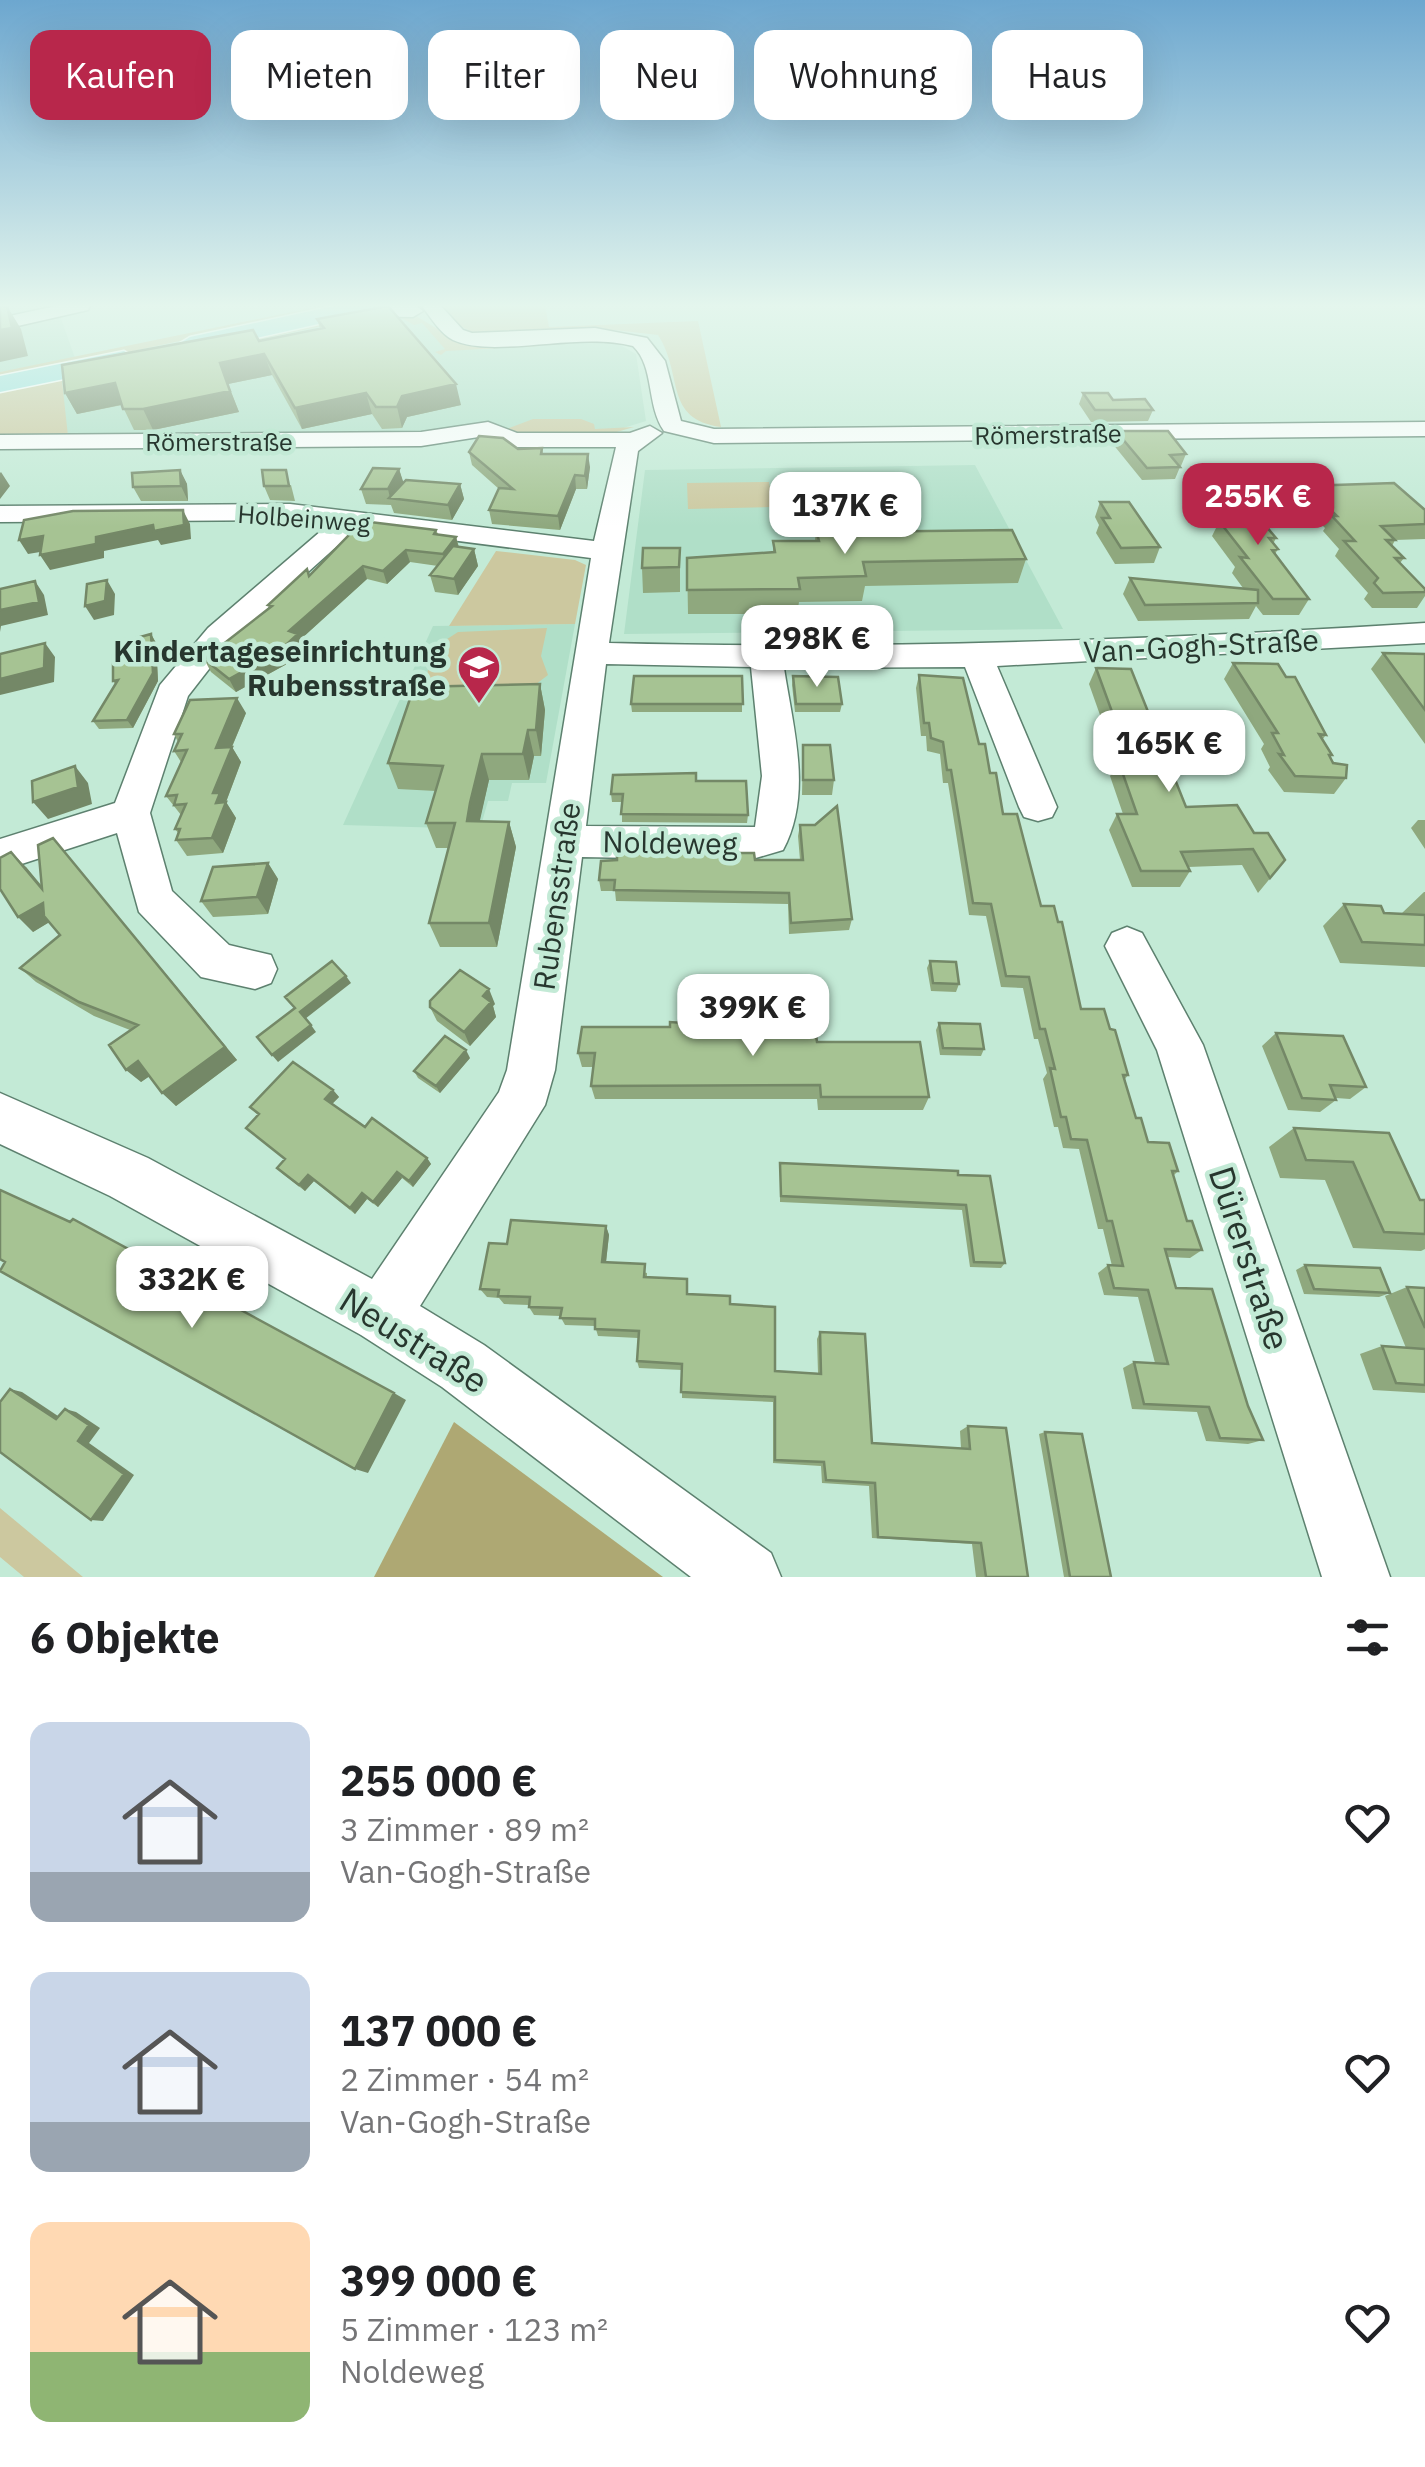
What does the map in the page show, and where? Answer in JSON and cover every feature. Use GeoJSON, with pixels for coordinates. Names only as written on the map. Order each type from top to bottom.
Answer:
{"type":"FeatureCollection","features":[{"type":"Feature","properties":{"kind":"street"},"geometry":{"type":"LineString","coordinates":[[653,433],[663,414],[656,380]]}},
{"type":"Feature","properties":{"kind":"street","name":"Römerstraße"},"geometry":{"type":"LineString","coordinates":[[0,442],[421,439],[488,429],[514,440],[653,433],[770,436],[1425,429]]}},
{"type":"Feature","properties":{"kind":"street","name":"Rubensstraße"},"geometry":{"type":"LineString","coordinates":[[380,1315],[520,1104],[531,1070],[606,551],[626,450],[653,433]]}},
{"type":"Feature","properties":{"kind":"street","name":"Holbeinweg"},"geometry":{"type":"LineString","coordinates":[[4,519],[290,512],[606,551]]}},
{"type":"Feature","properties":{"kind":"street"},"geometry":{"type":"LineString","coordinates":[[256,969],[217,963],[154,900],[131,812],[172,693],[219,635],[352,519]]}},
{"type":"Feature","properties":{"kind":"street","name":"Van-Gogh-Straße"},"geometry":{"type":"LineString","coordinates":[[591,653],[788,658],[976,656],[1425,633]]}},
{"type":"Feature","properties":{"kind":"street","name":"Noldeweg"},"geometry":{"type":"LineString","coordinates":[[562,841],[749,844],[769,839],[778,825],[780,792],[766,655]]}},
{"type":"Feature","properties":{"kind":"street"},"geometry":{"type":"LineString","coordinates":[[976,656],[1038,808]]}},
{"type":"Feature","properties":{"kind":"street"},"geometry":{"type":"LineString","coordinates":[[0,855],[131,812]]}},
{"type":"Feature","properties":{"kind":"street","name":"Dürerstraße"},"geometry":{"type":"LineString","coordinates":[[1127,946],[1179,1044],[1356,1577]]}},
{"type":"Feature","properties":{"kind":"street","name":"Neustraße"},"geometry":{"type":"LineString","coordinates":[[0,1118],[129,1177],[380,1315],[463,1366],[747,1577]]}},
{"type":"Feature","properties":{"kind":"shaded area"},"geometry":{"type":"Polygon","coordinates":[[[46,380],[69,380],[62,381],[68,436],[0,437],[0,389],[46,380]]]}},
{"type":"Feature","properties":{"kind":"shaded area"},"geometry":{"type":"Polygon","coordinates":[[[55,380],[640,380],[646,421],[617,430],[518,432],[489,424],[446,434],[68,436],[55,380]]]}},
{"type":"Feature","properties":{"kind":"shaded area"},"geometry":{"type":"Polygon","coordinates":[[[674,380],[711,380],[721,427],[690,415],[674,380]]]}},
{"type":"Feature","properties":{"kind":"shaded area"},"geometry":{"type":"Polygon","coordinates":[[[533,419],[581,419],[594,424],[595,429],[634,427],[613,433],[515,435],[504,430],[533,419]]]}},
{"type":"Feature","properties":{"kind":"shaded area"},"geometry":{"type":"Polygon","coordinates":[[[975,465],[1063,629],[624,634],[645,470],[975,465]]]}},
{"type":"Feature","properties":{"kind":"shaded area"},"geometry":{"type":"Polygon","coordinates":[[[769,482],[773,507],[688,509],[687,483],[769,482]]]}},
{"type":"Feature","properties":{"kind":"shaded area"},"geometry":{"type":"Polygon","coordinates":[[[496,551],[575,560],[586,565],[575,624],[449,626],[496,551]]]}},
{"type":"Feature","properties":{"kind":"shaded area","name":"Kindertageseinrichtung Rubensstraße"},"geometry":{"type":"Polygon","coordinates":[[[575,624],[546,783],[512,783],[508,801],[488,801],[480,829],[343,825],[433,626],[575,624]]]}},
{"type":"Feature","properties":{"kind":"shaded area"},"geometry":{"type":"Polygon","coordinates":[[[547,628],[541,656],[548,675],[518,698],[425,687],[428,670],[443,654],[441,643],[458,632],[547,628]]]}},
{"type":"Feature","properties":{"kind":"shaded area"},"geometry":{"type":"Polygon","coordinates":[[[454,1422],[663,1577],[374,1577],[454,1422]]]}},
{"type":"Feature","properties":{"kind":"shaded area"},"geometry":{"type":"Polygon","coordinates":[[[0,1508],[83,1577],[24,1577],[0,1557],[0,1508]]]}},
{"type":"Feature","properties":{"kind":"building"},"geometry":{"type":"Polygon","coordinates":[[[64,380],[226,380],[230,391],[143,409],[123,409],[115,383],[65,393],[64,380]]]}},
{"type":"Feature","properties":{"kind":"building"},"geometry":{"type":"Polygon","coordinates":[[[279,380],[452,380],[456,384],[402,396],[397,407],[376,407],[366,393],[295,408],[279,380]]]}},
{"type":"Feature","properties":{"kind":"building"},"geometry":{"type":"Polygon","coordinates":[[[1083,393],[1108,393],[1113,400],[1145,399],[1153,410],[1095,410],[1083,393]]]}},
{"type":"Feature","properties":{"kind":"building"},"geometry":{"type":"Polygon","coordinates":[[[1116,431],[1168,431],[1186,454],[1170,455],[1180,467],[1147,468],[1116,431]]]}},
{"type":"Feature","properties":{"kind":"building"},"geometry":{"type":"Polygon","coordinates":[[[479,436],[503,438],[518,449],[542,448],[541,454],[588,454],[585,476],[575,475],[558,516],[489,510],[499,488],[513,489],[469,452],[479,436]]]}},
{"type":"Feature","properties":{"kind":"building"},"geometry":{"type":"Polygon","coordinates":[[[373,468],[399,469],[388,489],[361,489],[373,468]]]}},
{"type":"Feature","properties":{"kind":"building"},"geometry":{"type":"Polygon","coordinates":[[[180,470],[181,486],[133,487],[132,473],[180,470]]]}},
{"type":"Feature","properties":{"kind":"building"},"geometry":{"type":"Polygon","coordinates":[[[262,470],[286,470],[289,486],[264,486],[262,470]]]}},
{"type":"Feature","properties":{"kind":"building"},"geometry":{"type":"Polygon","coordinates":[[[406,480],[460,484],[448,505],[389,498],[406,480]]]}},
{"type":"Feature","properties":{"kind":"building"},"geometry":{"type":"Polygon","coordinates":[[[1394,483],[1425,510],[1425,524],[1381,526],[1395,540],[1386,540],[1404,558],[1395,558],[1425,592],[1383,593],[1374,583],[1378,578],[1344,541],[1355,541],[1332,516],[1337,516],[1306,486],[1394,483]]]}},
{"type":"Feature","properties":{"kind":"building"},"geometry":{"type":"Polygon","coordinates":[[[1238,493],[1276,538],[1269,538],[1278,549],[1272,550],[1309,599],[1273,599],[1240,557],[1248,558],[1219,521],[1232,520],[1211,494],[1238,493]]]}},
{"type":"Feature","properties":{"kind":"building"},"geometry":{"type":"Polygon","coordinates":[[[1100,502],[1129,502],[1160,547],[1121,548],[1102,518],[1110,518],[1100,502]]]}},
{"type":"Feature","properties":{"kind":"building"},"geometry":{"type":"Polygon","coordinates":[[[183,510],[184,525],[154,531],[153,525],[96,537],[96,544],[40,555],[43,536],[19,540],[24,520],[73,511],[183,510]]]}},
{"type":"Feature","properties":{"kind":"building"},"geometry":{"type":"Polygon","coordinates":[[[370,522],[436,530],[434,534],[456,537],[443,554],[406,550],[383,571],[363,566],[289,631],[298,634],[278,652],[229,679],[204,659],[272,606],[268,605],[307,569],[309,576],[352,532],[359,534],[370,522]]]}},
{"type":"Feature","properties":{"kind":"building"},"geometry":{"type":"Polygon","coordinates":[[[846,528],[846,532],[1012,530],[1026,559],[863,562],[866,576],[798,578],[800,589],[687,590],[687,558],[775,552],[773,541],[819,541],[816,529],[846,528]]]}},
{"type":"Feature","properties":{"kind":"building"},"geometry":{"type":"Polygon","coordinates":[[[453,546],[474,549],[454,579],[430,575],[453,546]]]}},
{"type":"Feature","properties":{"kind":"building"},"geometry":{"type":"Polygon","coordinates":[[[643,548],[680,548],[679,567],[642,568],[643,548]]]}},
{"type":"Feature","properties":{"kind":"building"},"geometry":{"type":"Polygon","coordinates":[[[1130,578],[1258,590],[1258,603],[1145,605],[1130,578]]]}},
{"type":"Feature","properties":{"kind":"building"},"geometry":{"type":"Polygon","coordinates":[[[107,580],[105,601],[85,606],[87,584],[107,580]]]}},
{"type":"Feature","properties":{"kind":"building"},"geometry":{"type":"Polygon","coordinates":[[[35,581],[39,602],[0,610],[0,589],[35,581]]]}},
{"type":"Feature","properties":{"kind":"building"},"geometry":{"type":"Polygon","coordinates":[[[151,634],[153,673],[127,720],[93,721],[118,680],[113,681],[113,655],[120,654],[119,643],[151,634]]]}},
{"type":"Feature","properties":{"kind":"building"},"geometry":{"type":"Polygon","coordinates":[[[45,643],[44,668],[0,679],[0,654],[45,643]]]}},
{"type":"Feature","properties":{"kind":"building"},"geometry":{"type":"Polygon","coordinates":[[[1383,653],[1425,654],[1425,710],[1383,653]]]}},
{"type":"Feature","properties":{"kind":"building"},"geometry":{"type":"Polygon","coordinates":[[[1233,663],[1278,664],[1286,677],[1295,677],[1326,735],[1319,734],[1333,763],[1347,765],[1346,778],[1295,776],[1279,754],[1284,755],[1272,733],[1278,733],[1233,663]]]}},
{"type":"Feature","properties":{"kind":"building"},"geometry":{"type":"Polygon","coordinates":[[[1096,668],[1131,669],[1186,807],[1237,805],[1254,833],[1268,833],[1285,860],[1270,878],[1253,849],[1181,852],[1190,871],[1141,871],[1117,814],[1137,814],[1118,760],[1122,760],[1114,739],[1122,739],[1096,668]]]}},
{"type":"Feature","properties":{"kind":"building"},"geometry":{"type":"Polygon","coordinates":[[[919,675],[963,678],[979,744],[985,744],[990,773],[996,773],[1003,814],[1017,814],[1041,906],[1054,906],[1058,922],[1062,922],[1081,1009],[1104,1009],[1110,1029],[1115,1030],[1136,1118],[1141,1118],[1148,1142],[1169,1143],[1178,1171],[1172,1171],[1187,1221],[1192,1221],[1202,1250],[1165,1249],[1176,1288],[1212,1289],[1248,1406],[1263,1440],[1220,1438],[1209,1407],[1144,1404],[1134,1362],[1168,1364],[1148,1290],[1114,1288],[1108,1265],[1123,1266],[1112,1221],[1107,1221],[1087,1140],[1071,1139],[1066,1117],[1061,1117],[1050,1068],[1055,1069],[1045,1029],[1040,1029],[1029,977],[1006,976],[991,904],[973,903],[951,770],[947,770],[943,742],[931,738],[929,723],[924,723],[919,675]]]}},
{"type":"Feature","properties":{"kind":"building"},"geometry":{"type":"Polygon","coordinates":[[[634,676],[742,676],[743,704],[631,704],[634,676]]]}},
{"type":"Feature","properties":{"kind":"building"},"geometry":{"type":"Polygon","coordinates":[[[793,676],[838,677],[842,704],[796,704],[793,676]]]}},
{"type":"Feature","properties":{"kind":"building"},"geometry":{"type":"Polygon","coordinates":[[[540,684],[536,730],[528,730],[523,754],[482,754],[470,803],[467,821],[509,822],[489,923],[429,923],[455,823],[426,823],[443,766],[388,763],[414,687],[540,684]]]}},
{"type":"Feature","properties":{"kind":"building"},"geometry":{"type":"Polygon","coordinates":[[[237,698],[216,748],[232,747],[213,793],[220,793],[216,803],[226,802],[212,838],[176,840],[180,829],[175,829],[186,804],[174,805],[177,795],[166,796],[187,750],[174,751],[182,734],[174,734],[190,700],[237,698]]]}},
{"type":"Feature","properties":{"kind":"building"},"geometry":{"type":"Polygon","coordinates":[[[803,745],[830,745],[834,780],[803,780],[803,745]]]}},
{"type":"Feature","properties":{"kind":"building"},"geometry":{"type":"Polygon","coordinates":[[[75,766],[78,787],[33,802],[32,781],[75,766]]]}},
{"type":"Feature","properties":{"kind":"building"},"geometry":{"type":"Polygon","coordinates":[[[696,773],[696,781],[746,781],[748,815],[621,814],[623,794],[611,794],[613,775],[696,773]]]}},
{"type":"Feature","properties":{"kind":"building"},"geometry":{"type":"Polygon","coordinates":[[[837,806],[852,919],[791,923],[789,893],[614,890],[615,880],[599,880],[601,861],[617,860],[617,853],[754,853],[755,860],[803,860],[800,825],[815,825],[837,806]]]}},
{"type":"Feature","properties":{"kind":"building"},"geometry":{"type":"Polygon","coordinates":[[[53,838],[225,1047],[162,1093],[138,1061],[126,1070],[109,1045],[138,1025],[79,1002],[20,968],[60,935],[44,916],[43,903],[18,917],[0,889],[0,858],[11,852],[42,889],[38,845],[53,838]]]}},
{"type":"Feature","properties":{"kind":"building"},"geometry":{"type":"Polygon","coordinates":[[[268,863],[257,897],[201,901],[213,867],[268,863]]]}},
{"type":"Feature","properties":{"kind":"building"},"geometry":{"type":"Polygon","coordinates":[[[1344,904],[1381,906],[1384,913],[1425,915],[1425,945],[1362,942],[1344,904]]]}},
{"type":"Feature","properties":{"kind":"building"},"geometry":{"type":"Polygon","coordinates":[[[332,961],[346,976],[300,1012],[311,1025],[272,1055],[257,1037],[295,1008],[285,997],[332,961]]]}},
{"type":"Feature","properties":{"kind":"building"},"geometry":{"type":"Polygon","coordinates":[[[930,961],[956,962],[959,984],[933,983],[930,961]]]}},
{"type":"Feature","properties":{"kind":"building"},"geometry":{"type":"Polygon","coordinates":[[[460,970],[489,989],[483,996],[491,1002],[464,1032],[430,1007],[430,1001],[460,970]]]}},
{"type":"Feature","properties":{"kind":"building"},"geometry":{"type":"Polygon","coordinates":[[[814,1020],[817,1042],[920,1042],[929,1097],[821,1097],[820,1085],[591,1086],[595,1053],[578,1053],[582,1027],[670,1027],[670,1022],[742,1027],[814,1020]]]}},
{"type":"Feature","properties":{"kind":"building"},"geometry":{"type":"Polygon","coordinates":[[[939,1023],[980,1024],[984,1049],[943,1048],[939,1023]]]}},
{"type":"Feature","properties":{"kind":"building"},"geometry":{"type":"Polygon","coordinates":[[[1276,1033],[1343,1036],[1366,1087],[1330,1085],[1336,1100],[1302,1098],[1276,1033]]]}},
{"type":"Feature","properties":{"kind":"building"},"geometry":{"type":"Polygon","coordinates":[[[445,1036],[466,1050],[436,1086],[414,1071],[445,1036]]]}},
{"type":"Feature","properties":{"kind":"building"},"geometry":{"type":"Polygon","coordinates":[[[293,1062],[333,1090],[325,1099],[365,1127],[372,1118],[427,1158],[409,1181],[397,1172],[373,1202],[362,1193],[350,1208],[308,1175],[299,1185],[277,1168],[285,1159],[246,1128],[259,1114],[250,1107],[293,1062]]]}},
{"type":"Feature","properties":{"kind":"building"},"geometry":{"type":"Polygon","coordinates":[[[1294,1128],[1389,1133],[1420,1200],[1425,1200],[1425,1234],[1384,1232],[1353,1162],[1306,1160],[1294,1128]]]}},
{"type":"Feature","properties":{"kind":"building"},"geometry":{"type":"Polygon","coordinates":[[[780,1163],[958,1171],[958,1175],[990,1176],[1005,1263],[974,1262],[966,1205],[781,1196],[780,1163]]]}},
{"type":"Feature","properties":{"kind":"building"},"geometry":{"type":"Polygon","coordinates":[[[0,1190],[70,1222],[73,1219],[394,1393],[355,1469],[0,1271],[5,1262],[0,1259],[0,1190]]]}},
{"type":"Feature","properties":{"kind":"building"},"geometry":{"type":"Polygon","coordinates":[[[511,1220],[606,1226],[602,1262],[645,1264],[644,1277],[687,1279],[687,1294],[730,1296],[730,1304],[775,1307],[775,1371],[821,1374],[820,1332],[865,1334],[872,1443],[970,1449],[968,1426],[1006,1428],[1028,1577],[986,1577],[981,1543],[878,1537],[875,1483],[826,1480],[824,1462],[775,1460],[775,1397],[681,1392],[682,1364],[637,1361],[639,1331],[595,1329],[595,1319],[560,1318],[562,1308],[529,1307],[530,1297],[498,1296],[499,1290],[480,1289],[489,1243],[507,1244],[511,1220]]]}},
{"type":"Feature","properties":{"kind":"building"},"geometry":{"type":"Polygon","coordinates":[[[1305,1265],[1380,1268],[1390,1293],[1314,1289],[1305,1265]]]}},
{"type":"Feature","properties":{"kind":"building"},"geometry":{"type":"Polygon","coordinates":[[[1407,1287],[1425,1288],[1425,1328],[1407,1287]]]}},
{"type":"Feature","properties":{"kind":"building"},"geometry":{"type":"Polygon","coordinates":[[[1382,1346],[1425,1349],[1425,1385],[1396,1383],[1382,1346]]]}},
{"type":"Feature","properties":{"kind":"building"},"geometry":{"type":"Polygon","coordinates":[[[10,1389],[56,1419],[65,1409],[89,1425],[78,1441],[124,1474],[91,1520],[0,1452],[0,1402],[10,1389]]]}},
{"type":"Feature","properties":{"kind":"building"},"geometry":{"type":"Polygon","coordinates":[[[1045,1432],[1082,1434],[1111,1577],[1070,1577],[1045,1432]]]}},
{"type":"Feature","properties":{"kind":"place","name":"Kindertageseinrichtung Rubensstraße"},"geometry":{"type":"Point","coordinates":[479,705]}}]}
